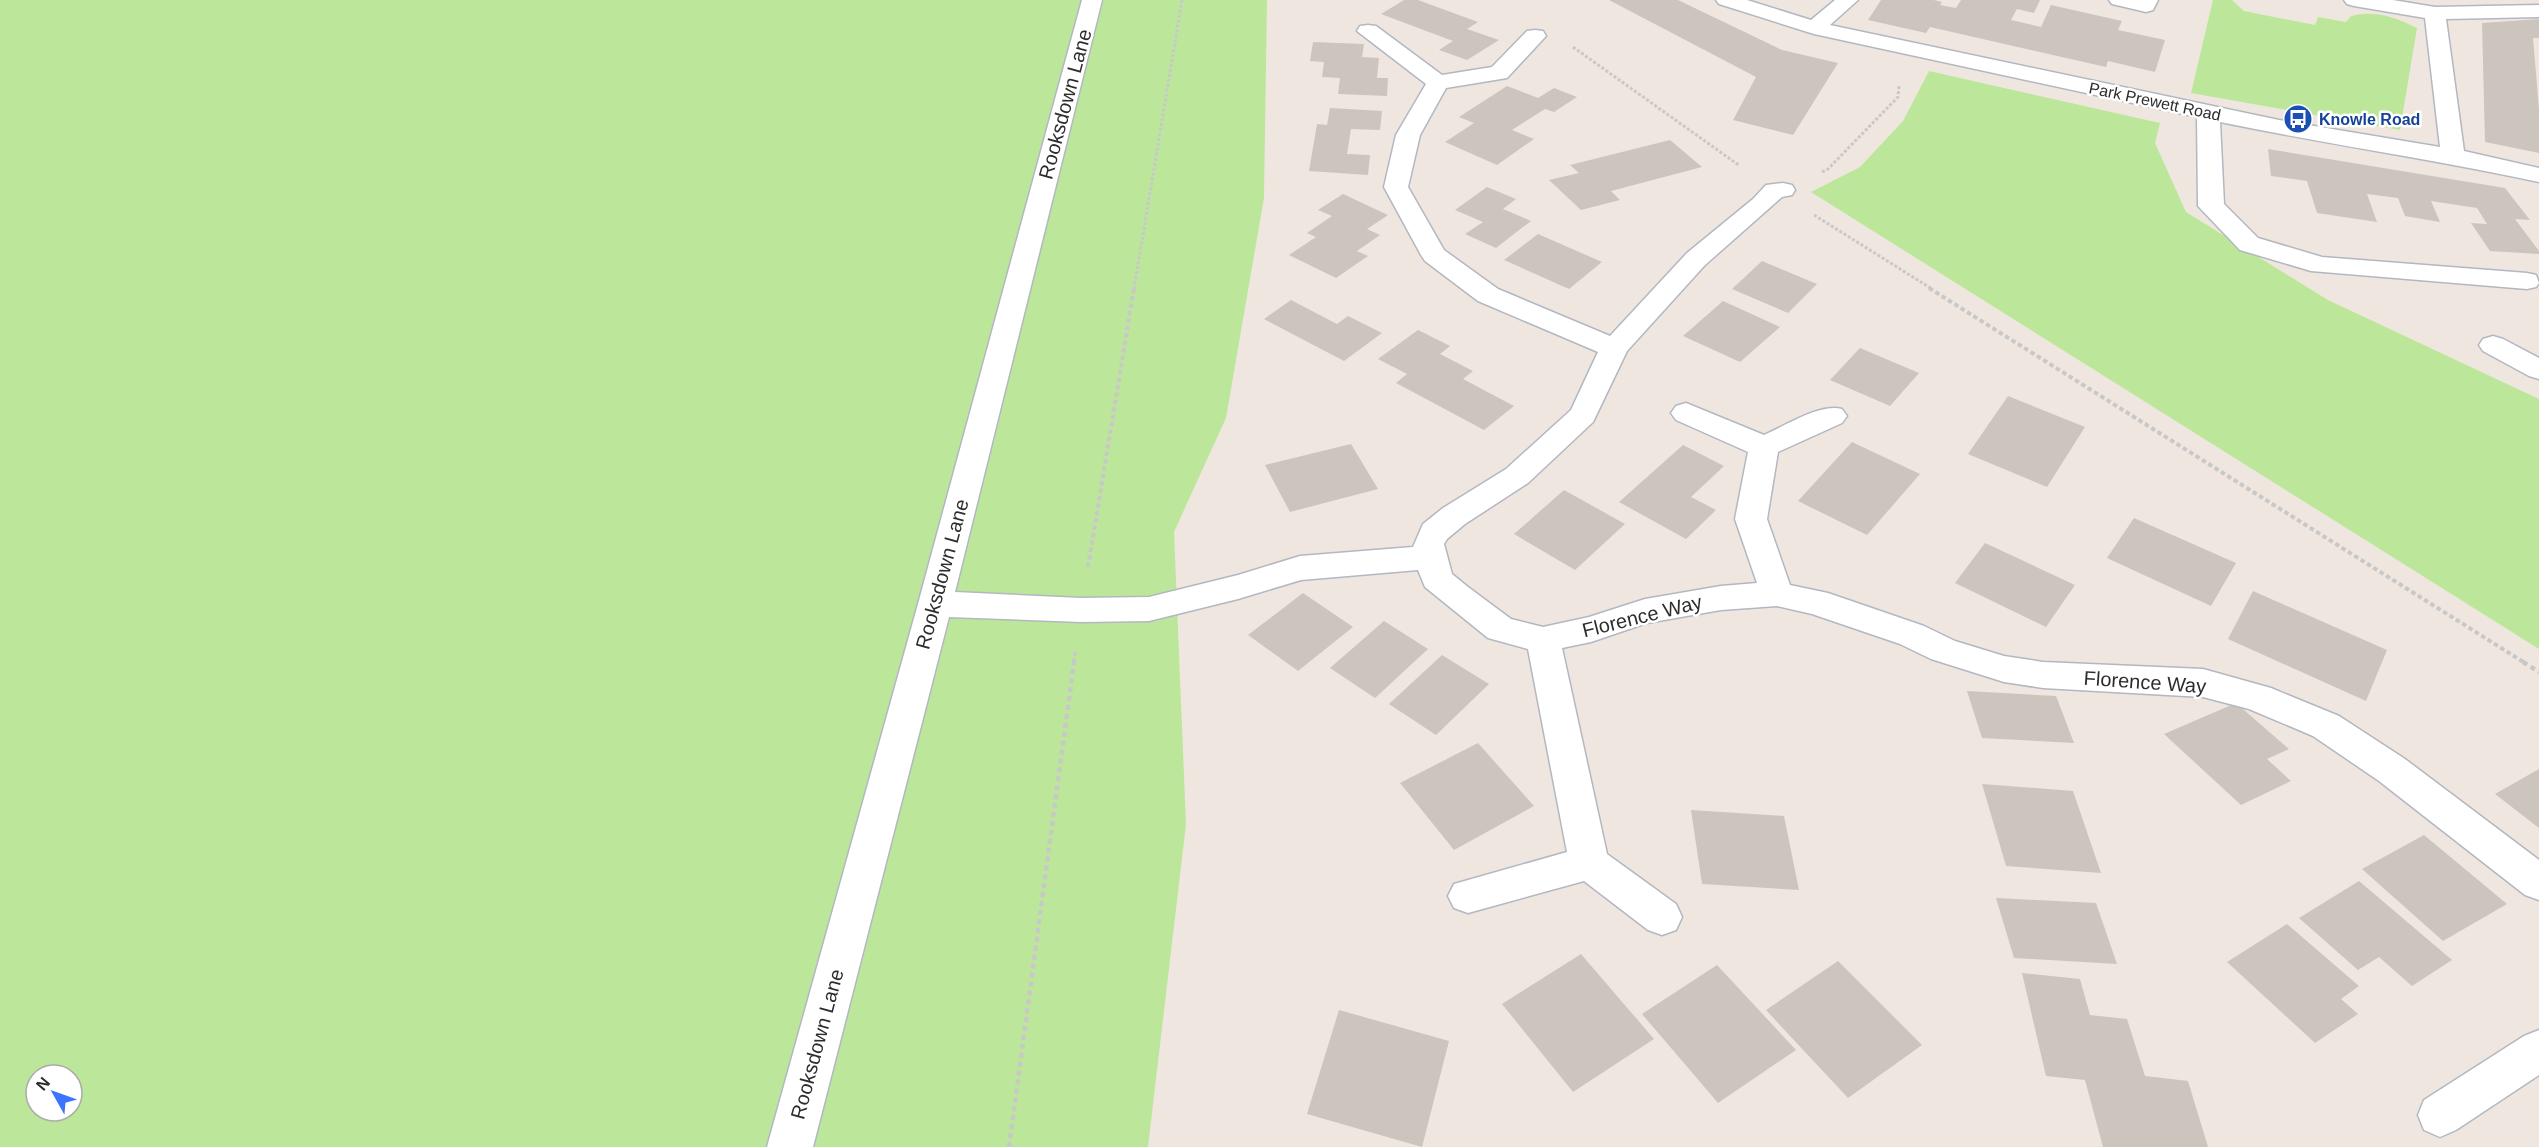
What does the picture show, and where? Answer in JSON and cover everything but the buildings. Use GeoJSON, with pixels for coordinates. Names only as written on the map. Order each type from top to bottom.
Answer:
{"type":"FeatureCollection","features":[{"type":"Feature","properties":{"kind":"street","name":"Rooksdown Lane"},"geometry":{"type":"LineString","coordinates":[[790,1147],[935,604],[1092,0]]}},
{"type":"Feature","properties":{"kind":"street","name":"Park Prewett Road"},"geometry":{"type":"LineString","coordinates":[[1725,0],[1814,28],[2279,127],[2453,156],[2539,176]]}},
{"type":"Feature","properties":{"kind":"street"},"geometry":{"type":"LineString","coordinates":[[1814,28],[1848,0]]}},
{"type":"Feature","properties":{"kind":"street"},"geometry":{"type":"LineString","coordinates":[[2119,0],[2146,6],[2148,0]]}},
{"type":"Feature","properties":{"kind":"street"},"geometry":{"type":"LineString","coordinates":[[2354,0],[2435,13],[2539,11]]}},
{"type":"Feature","properties":{"kind":"street"},"geometry":{"type":"LineString","coordinates":[[2435,13],[2453,156]]}},
{"type":"Feature","properties":{"kind":"street"},"geometry":{"type":"LineString","coordinates":[[1368,31],[1438,82],[1499,73],[1535,36]]}},
{"type":"Feature","properties":{"kind":"street"},"geometry":{"type":"LineString","coordinates":[[1438,82],[1408,135],[1396,187],[1434,255],[1488,295],[1614,348]]}},
{"type":"Feature","properties":{"kind":"street"},"geometry":{"type":"LineString","coordinates":[[2208,112],[2211,206],[2249,244],[2320,266],[2527,280]]}},
{"type":"Feature","properties":{"kind":"street"},"geometry":{"type":"LineString","coordinates":[[935,604],[1081,610],[1149,609],[1238,587],[1300,568],[1430,557],[1428,544],[1434,532],[1454,516],[1517,476],[1582,415],[1614,348],[1696,259],[1762,204],[1775,190],[1784,190]]}},
{"type":"Feature","properties":{"kind":"street"},"geometry":{"type":"LineString","coordinates":[[2493,345],[2539,370]]}},
{"type":"Feature","properties":{"kind":"street"},"geometry":{"type":"LineString","coordinates":[[1686,413],[1764,447],[1832,416]]}},
{"type":"Feature","properties":{"kind":"street"},"geometry":{"type":"LineString","coordinates":[[1764,447],[1750,519],[1777,594]]}},
{"type":"Feature","properties":{"kind":"street","name":"Florence Way"},"geometry":{"type":"LineString","coordinates":[[1430,557],[1437,579],[1500,629],[1543,640],[1592,629],[1645,611],[1721,597],[1777,594],[1816,602],[1912,635],[1943,650],[2004,669],[2043,675],[2203,683],[2258,698],[2335,733],[2458,819],[2539,884]]}},
{"type":"Feature","properties":{"kind":"street"},"geometry":{"type":"LineString","coordinates":[[1543,640],[1589,863],[1662,917]]}},
{"type":"Feature","properties":{"kind":"street"},"geometry":{"type":"LineString","coordinates":[[1468,896],[1589,863]]}},
{"type":"Feature","properties":{"kind":"street"},"geometry":{"type":"LineString","coordinates":[[2440,1115],[2537,1055]]}},
{"type":"Feature","properties":{"kind":"path"},"geometry":{"type":"LineString","coordinates":[[1572,47],[1748,172]]}},
{"type":"Feature","properties":{"kind":"path"},"geometry":{"type":"LineString","coordinates":[[1784,190],[1828,169],[1898,97],[1899,86]]}},
{"type":"Feature","properties":{"kind":"path"},"geometry":{"type":"LineString","coordinates":[[1804,210],[2539,672]]}},
{"type":"Feature","properties":{"kind":"green space"},"geometry":{"type":"Polygon","coordinates":[[[0,0],[1267,0],[1264,198],[1226,418],[1174,532],[1186,824],[1148,1147],[0,1147],[0,0]]]}},
{"type":"Feature","properties":{"kind":"green space"},"geometry":{"type":"Polygon","coordinates":[[[2213,0],[2232,0],[2244,11],[2315,25],[2318,17],[2346,22],[2351,16],[2377,14],[2417,28],[2400,130],[2191,93],[2213,0]]]}},
{"type":"Feature","properties":{"kind":"green space"},"geometry":{"type":"Polygon","coordinates":[[[1929,71],[2160,123],[2155,143],[2186,212],[2328,300],[2539,399],[2539,649],[1811,192],[1860,167],[1903,121],[1929,71]]]}},
{"type":"Feature","properties":{"kind":"place","name":"Knowle Road"},"geometry":{"type":"Point","coordinates":[2298,119]}}]}
